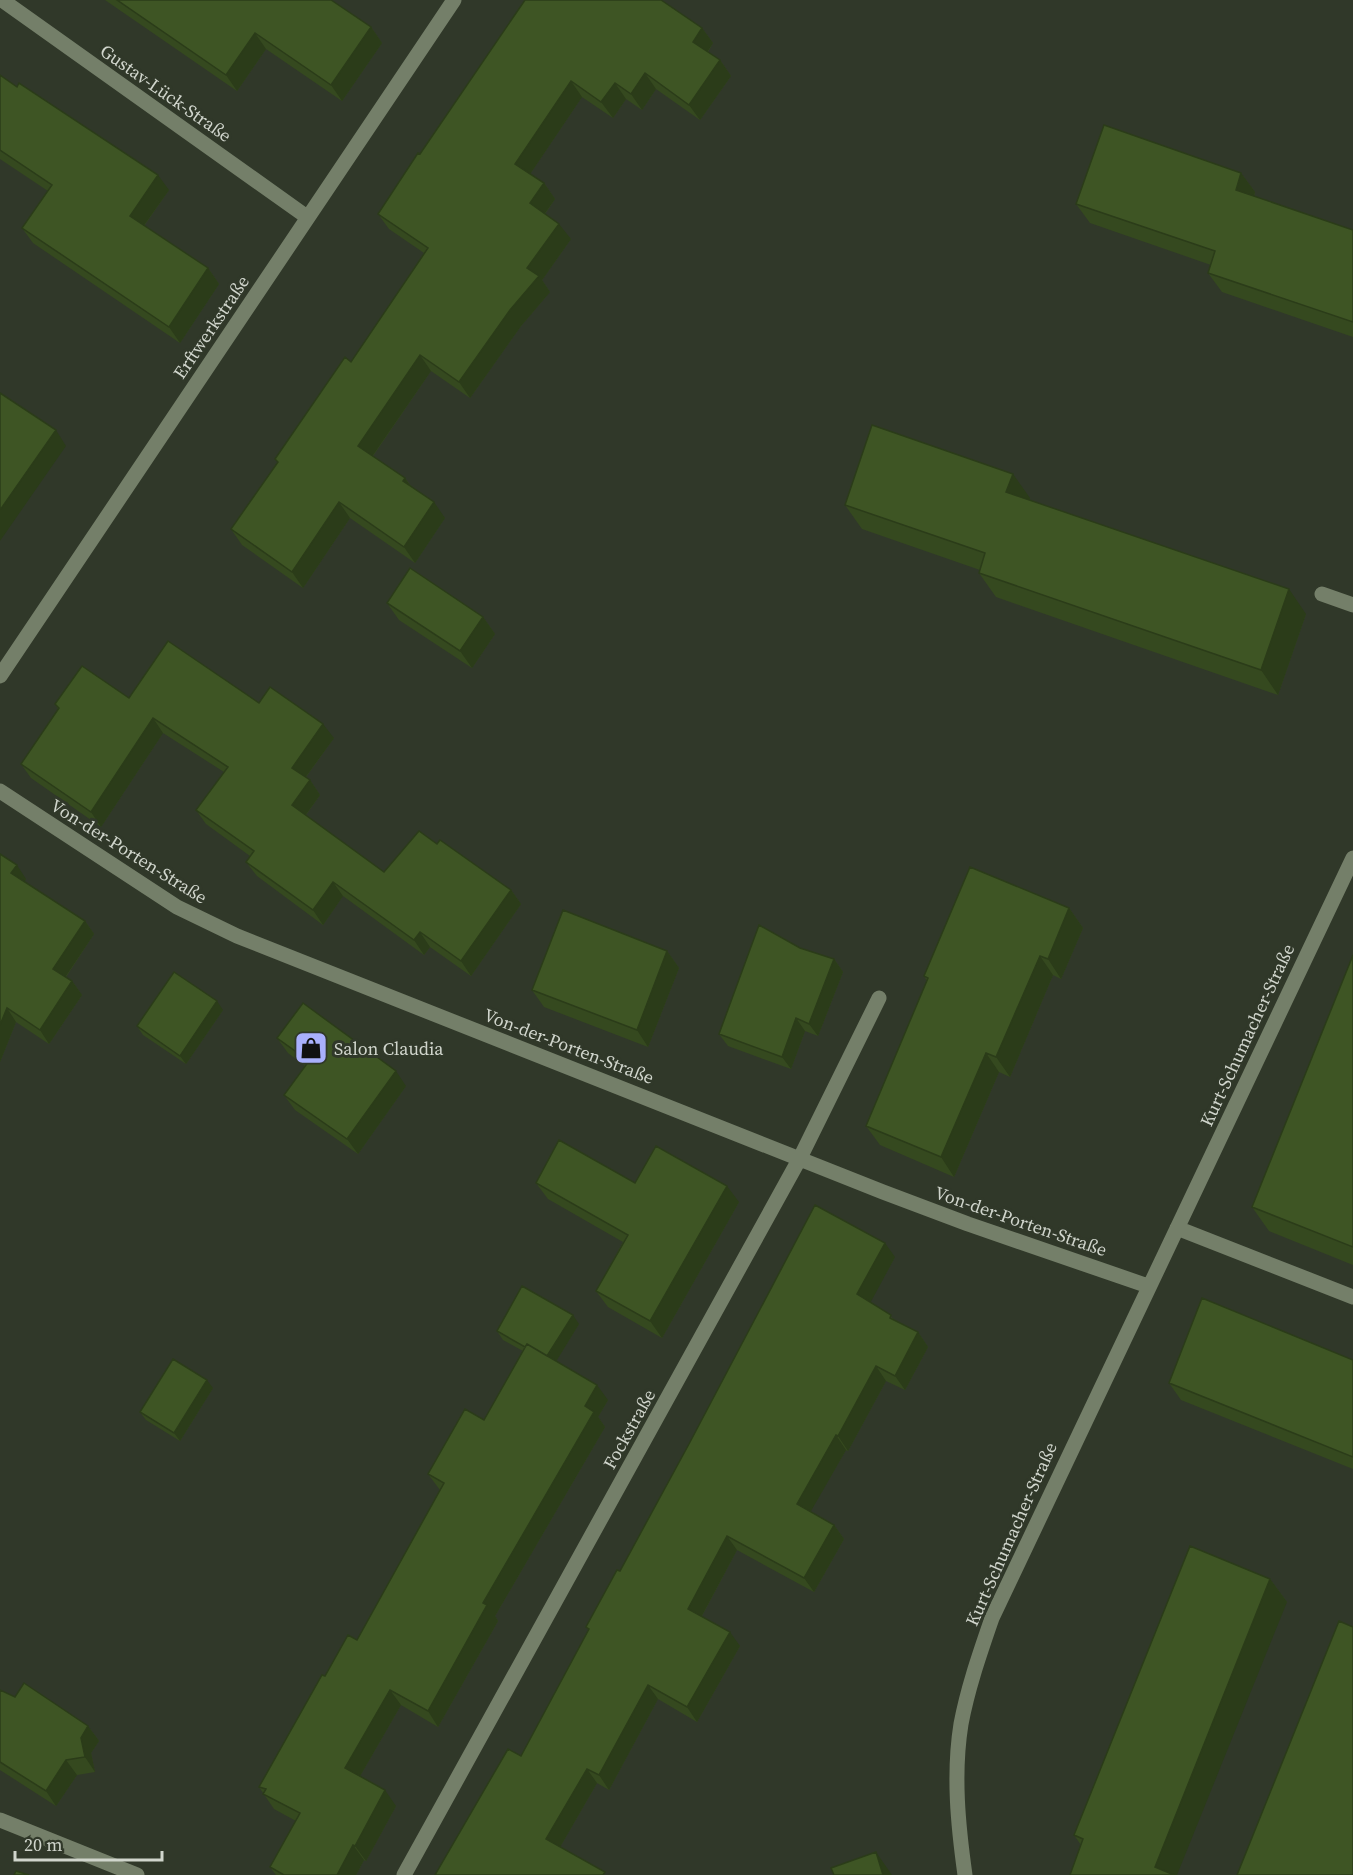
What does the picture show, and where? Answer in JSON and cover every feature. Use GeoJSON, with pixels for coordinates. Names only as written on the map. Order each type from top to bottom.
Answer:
{"type":"FeatureCollection","features":[{"type":"Feature","properties":{"kind":"street","name":"Gustav-Lück-Straße"},"geometry":{"type":"LineString","coordinates":[[2,0],[307,218]]}},
{"type":"Feature","properties":{"kind":"street","name":"Erftwerkstraße"},"geometry":{"type":"LineString","coordinates":[[0,675],[454,0]]}},
{"type":"Feature","properties":{"kind":"street"},"geometry":{"type":"LineString","coordinates":[[1322,594],[1353,605]]}},
{"type":"Feature","properties":{"kind":"street","name":"Von-der-Porten-Straße"},"geometry":{"type":"LineString","coordinates":[[0,790],[177,907],[204,921],[968,1224],[1148,1286]]}},
{"type":"Feature","properties":{"kind":"street","name":"Kurt-Schumacher-Straße"},"geometry":{"type":"LineString","coordinates":[[965,1875],[959,1832],[957,1778],[961,1725],[974,1670],[992,1618],[1353,858]]}},
{"type":"Feature","properties":{"kind":"street","name":"Fockstraße"},"geometry":{"type":"LineString","coordinates":[[404,1875],[800,1158],[879,998]]}},
{"type":"Feature","properties":{"kind":"street"},"geometry":{"type":"LineString","coordinates":[[1177,1228],[1353,1297]]}},
{"type":"Feature","properties":{"kind":"street"},"geometry":{"type":"LineString","coordinates":[[0,1820],[137,1875]]}},
{"type":"Feature","properties":{"kind":"building"},"geometry":{"type":"Polygon","coordinates":[[[117,0],[331,0],[371,27],[331,85],[255,33],[226,75],[117,0]]]}},
{"type":"Feature","properties":{"kind":"building"},"geometry":{"type":"Polygon","coordinates":[[[525,0],[661,0],[702,28],[693,42],[720,60],[689,105],[645,73],[631,94],[615,83],[601,102],[571,81],[515,164],[544,183],[530,203],[559,224],[527,268],[539,276],[510,310],[459,382],[420,355],[358,446],[405,478],[403,481],[434,502],[404,547],[339,502],[292,572],[231,529],[278,462],[275,459],[345,357],[351,362],[428,248],[378,214],[525,0]]]}},
{"type":"Feature","properties":{"kind":"building"},"geometry":{"type":"Polygon","coordinates":[[[0,75],[17,87],[19,83],[158,175],[130,216],[208,268],[169,327],[22,228],[52,185],[0,150],[0,75]]]}},
{"type":"Feature","properties":{"kind":"building"},"geometry":{"type":"Polygon","coordinates":[[[1104,125],[1241,173],[1236,190],[1353,230],[1353,322],[1208,273],[1215,251],[1076,204],[1104,125]]]}},
{"type":"Feature","properties":{"kind":"building"},"geometry":{"type":"Polygon","coordinates":[[[0,393],[56,430],[0,510],[0,393]]]}},
{"type":"Feature","properties":{"kind":"building"},"geometry":{"type":"Polygon","coordinates":[[[872,425],[1013,474],[1006,492],[1289,589],[1261,670],[979,573],[985,553],[845,505],[872,425]]]}},
{"type":"Feature","properties":{"kind":"building"},"geometry":{"type":"Polygon","coordinates":[[[410,568],[483,617],[460,651],[387,603],[410,568]]]}},
{"type":"Feature","properties":{"kind":"building"},"geometry":{"type":"Polygon","coordinates":[[[168,641],[259,703],[270,687],[323,724],[292,768],[310,780],[292,805],[384,872],[419,831],[437,844],[440,840],[511,890],[461,961],[420,932],[414,940],[333,882],[313,910],[246,862],[254,851],[196,810],[228,767],[153,718],[91,812],[21,764],[59,708],[55,704],[82,666],[129,698],[168,641]]]}},
{"type":"Feature","properties":{"kind":"building"},"geometry":{"type":"Polygon","coordinates":[[[0,854],[17,865],[11,873],[85,921],[53,969],[72,981],[40,1030],[7,1008],[0,1025],[0,854]]]}},
{"type":"Feature","properties":{"kind":"building"},"geometry":{"type":"Polygon","coordinates":[[[970,867],[1069,908],[1048,959],[1040,956],[996,1057],[986,1053],[941,1157],[866,1126],[928,978],[924,976],[970,867]]]}},
{"type":"Feature","properties":{"kind":"building"},"geometry":{"type":"Polygon","coordinates":[[[563,910],[667,951],[637,1030],[532,990],[563,910]]]}},
{"type":"Feature","properties":{"kind":"building"},"geometry":{"type":"Polygon","coordinates":[[[759,925],[800,948],[834,959],[809,1024],[796,1018],[782,1057],[719,1034],[759,925]]]}},
{"type":"Feature","properties":{"kind":"building"},"geometry":{"type":"Polygon","coordinates":[[[1353,955],[1353,1247],[1252,1207],[1353,955]]]}},
{"type":"Feature","properties":{"kind":"building"},"geometry":{"type":"Polygon","coordinates":[[[174,972],[217,1001],[180,1056],[137,1026],[174,972]]]}},
{"type":"Feature","properties":{"kind":"building"},"geometry":{"type":"Polygon","coordinates":[[[303,1003],[396,1071],[347,1139],[284,1095],[309,1061],[277,1038],[303,1003]]]}},
{"type":"Feature","properties":{"kind":"building"},"geometry":{"type":"Polygon","coordinates":[[[559,1140],[635,1183],[656,1146],[727,1186],[650,1321],[596,1291],[628,1235],[536,1183],[559,1140]]]}},
{"type":"Feature","properties":{"kind":"building"},"geometry":{"type":"Polygon","coordinates":[[[815,1205],[885,1243],[857,1294],[891,1315],[890,1318],[918,1332],[895,1376],[876,1366],[797,1504],[834,1525],[804,1578],[727,1536],[688,1609],[730,1632],[687,1707],[648,1685],[599,1775],[587,1769],[546,1839],[605,1872],[603,1875],[435,1875],[508,1749],[521,1756],[589,1629],[586,1627],[617,1570],[620,1571],[689,1444],[815,1205]]]}},
{"type":"Feature","properties":{"kind":"building"},"geometry":{"type":"Polygon","coordinates":[[[522,1286],[573,1315],[547,1356],[497,1331],[522,1286]]]}},
{"type":"Feature","properties":{"kind":"building"},"geometry":{"type":"Polygon","coordinates":[[[1202,1298],[1353,1360],[1353,1457],[1169,1383],[1202,1298]]]}},
{"type":"Feature","properties":{"kind":"building"},"geometry":{"type":"Polygon","coordinates":[[[527,1344],[597,1385],[585,1406],[594,1412],[483,1603],[487,1605],[428,1711],[390,1690],[345,1768],[385,1790],[337,1875],[284,1875],[270,1867],[300,1813],[263,1794],[266,1789],[259,1787],[322,1675],[325,1676],[348,1635],[357,1640],[444,1483],[428,1474],[465,1409],[484,1420],[527,1344]]]}},
{"type":"Feature","properties":{"kind":"building"},"geometry":{"type":"Polygon","coordinates":[[[173,1359],[207,1380],[174,1433],[140,1412],[173,1359]]]}},
{"type":"Feature","properties":{"kind":"building"},"geometry":{"type":"Polygon","coordinates":[[[1190,1546],[1270,1579],[1155,1867],[1174,1875],[1070,1875],[1083,1839],[1074,1835],[1190,1546]]]}},
{"type":"Feature","properties":{"kind":"building"},"geometry":{"type":"Polygon","coordinates":[[[1339,1621],[1353,1627],[1353,1875],[1237,1875],[1339,1621]]]}},
{"type":"Feature","properties":{"kind":"building"},"geometry":{"type":"Polygon","coordinates":[[[24,1683],[88,1726],[81,1738],[85,1757],[66,1760],[46,1791],[0,1762],[0,1690],[15,1697],[24,1683]]]}},
{"type":"Feature","properties":{"kind":"building"},"geometry":{"type":"Polygon","coordinates":[[[876,1852],[883,1875],[834,1875],[831,1868],[876,1852]]]}},
{"type":"Feature","properties":{"kind":"building"},"geometry":{"type":"Polygon","coordinates":[[[16,1871],[29,1875],[14,1875],[16,1871]]]}},
{"type":"Feature","properties":{"kind":"place","name":"Salon Claudia"},"geometry":{"type":"Point","coordinates":[311,1048]}}]}
